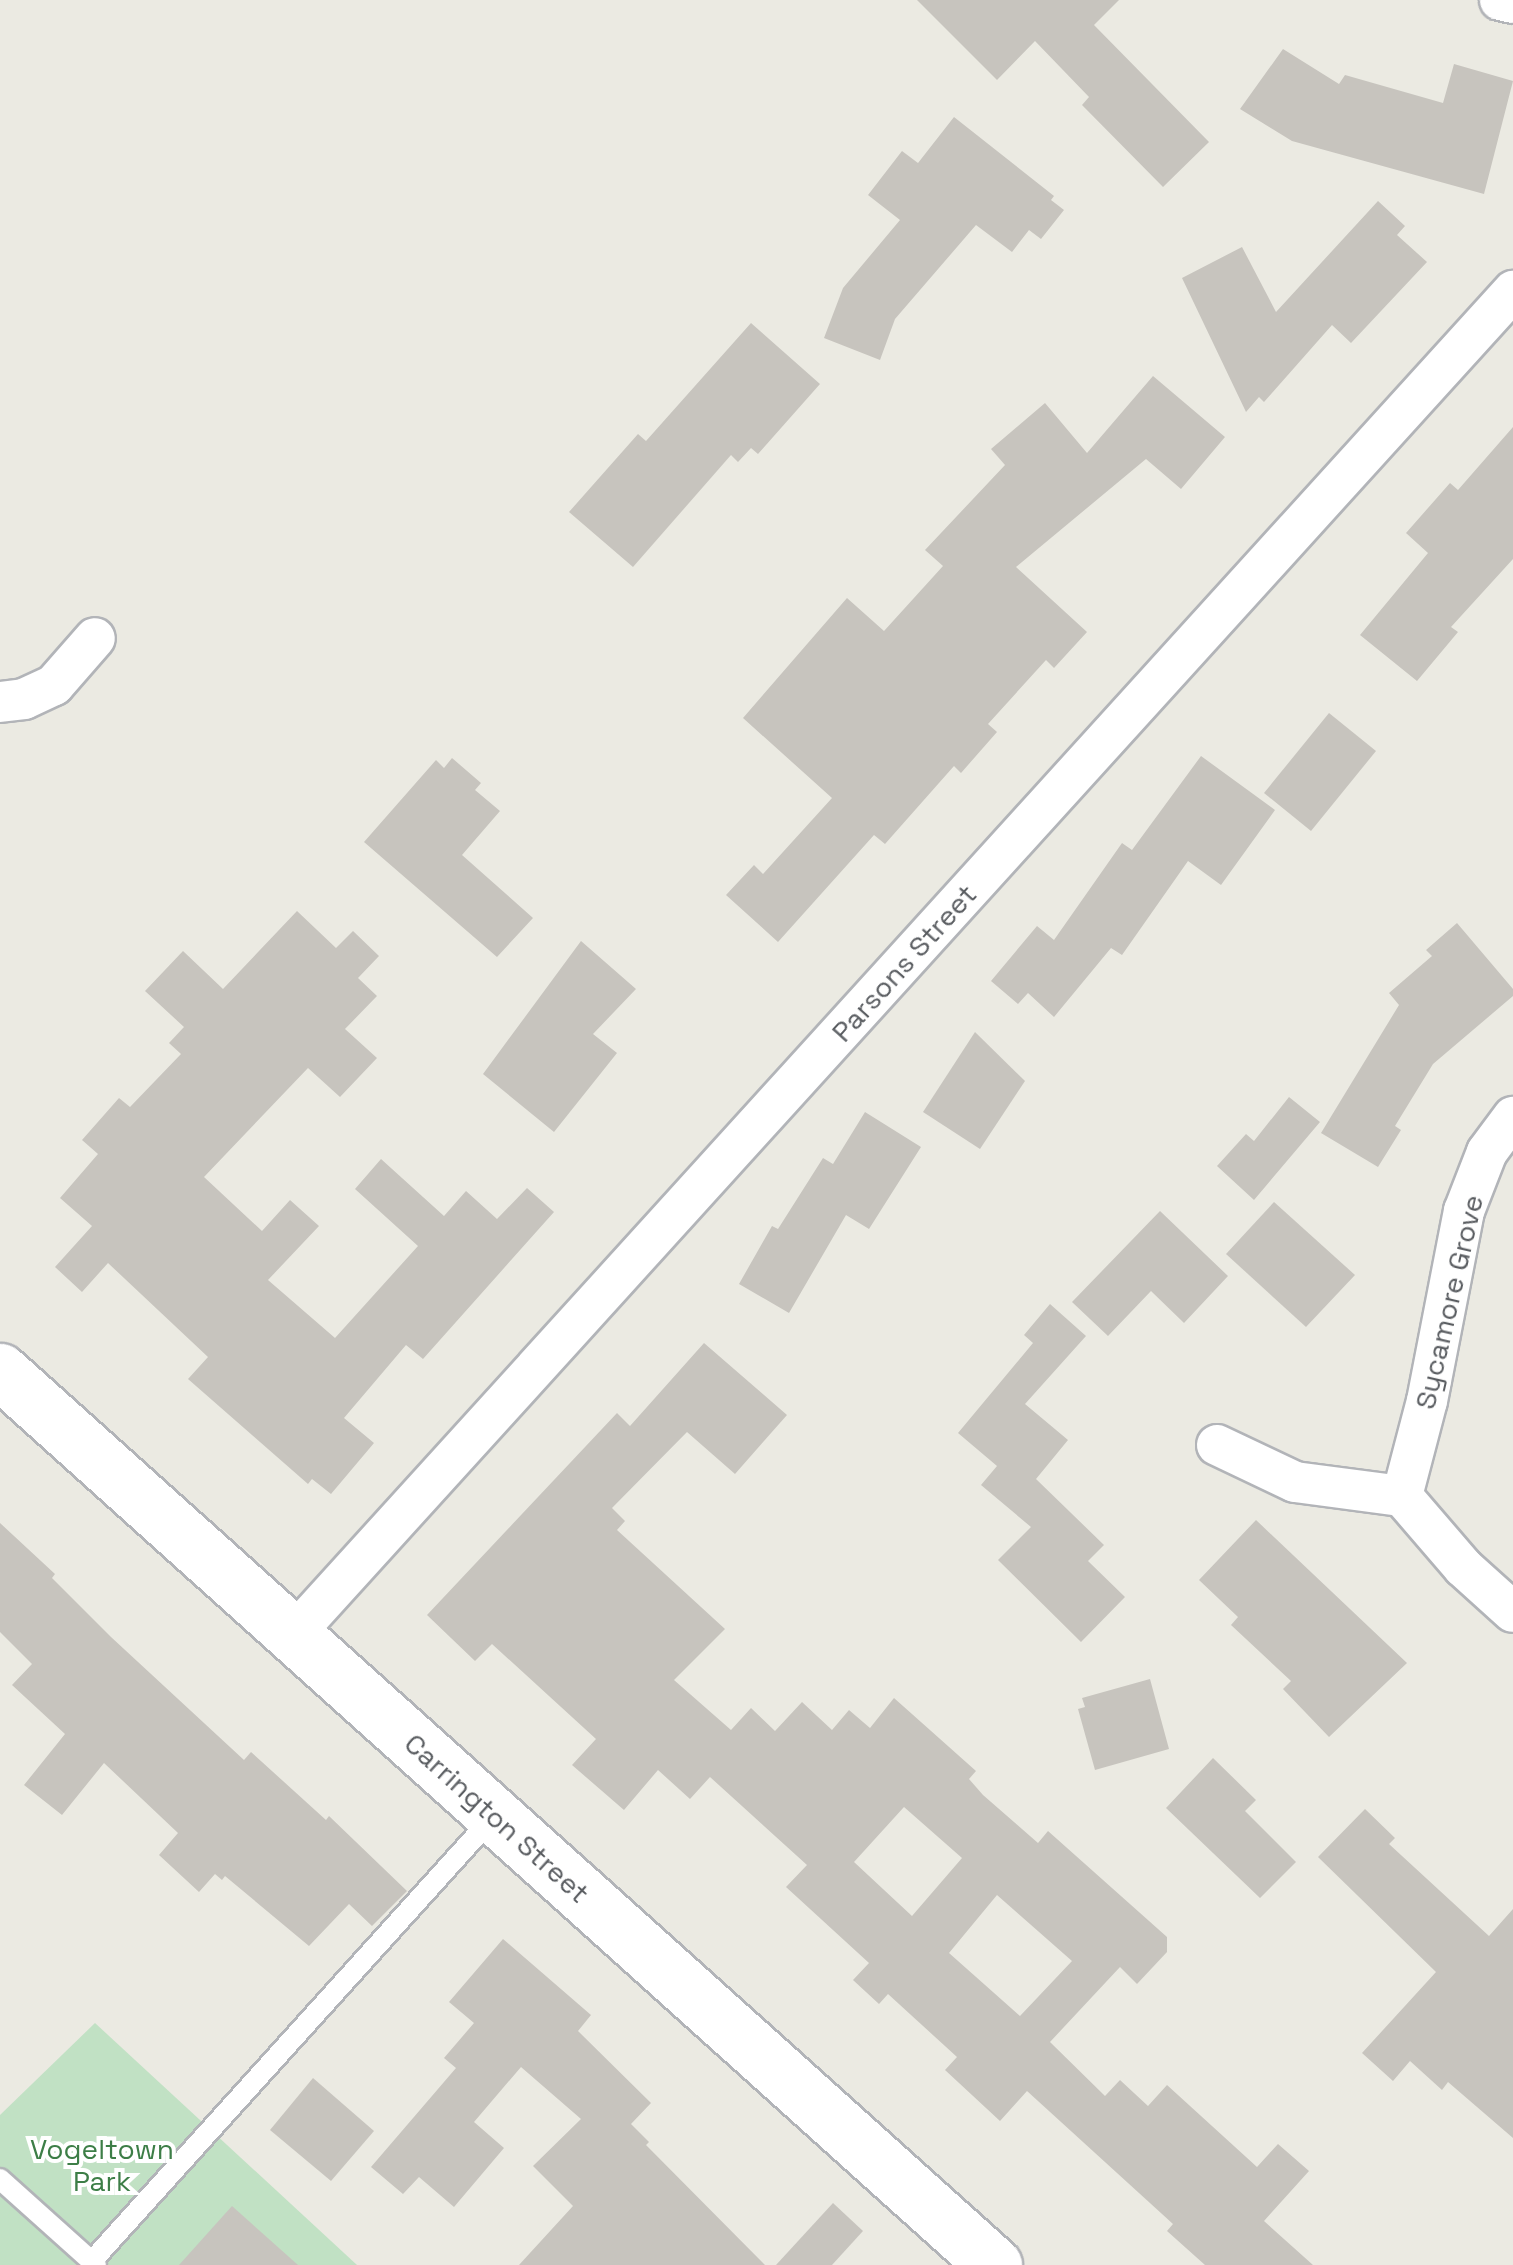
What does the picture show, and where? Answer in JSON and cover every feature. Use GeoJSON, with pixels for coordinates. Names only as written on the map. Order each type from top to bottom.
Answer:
{"type":"FeatureCollection","features":[{"type":"Feature","properties":{"kind":"main road","name":"Carrington Street"},"geometry":{"type":"LineString","coordinates":[[0,1371],[994,2265]]}},
{"type":"Feature","properties":{"kind":"street"},"geometry":{"type":"LineString","coordinates":[[1500,0],[1513,3]]}},
{"type":"Feature","properties":{"kind":"street","name":"Parsons Street"},"geometry":{"type":"LineString","coordinates":[[294,1634],[1513,291]]}},
{"type":"Feature","properties":{"kind":"street"},"geometry":{"type":"LineString","coordinates":[[0,702],[24,700],[54,684],[95,638]]}},
{"type":"Feature","properties":{"kind":"street","name":"Sycamore Grove"},"geometry":{"type":"LineString","coordinates":[[1402,1496],[1427,1401],[1464,1212],[1487,1152],[1513,1117]]}},
{"type":"Feature","properties":{"kind":"street"},"geometry":{"type":"LineString","coordinates":[[1216,1445],[1295,1482],[1402,1496],[1463,1567],[1513,1612]]}},
{"type":"Feature","properties":{"kind":"lane"},"geometry":{"type":"LineString","coordinates":[[0,2178],[94,2263],[494,1815]]}},
{"type":"Feature","properties":{"kind":"green space","name":"Vogeltown Park"},"geometry":{"type":"Polygon","coordinates":[[[95,2023],[357,2265],[0,2265],[0,2115],[95,2023]]]}},
{"type":"Feature","properties":{"kind":"building"},"geometry":{"type":"Polygon","coordinates":[[[917,0],[1119,0],[1094,25],[1209,142],[1163,187],[1082,105],[1089,97],[1035,41],[997,80],[917,0]]]}},
{"type":"Feature","properties":{"kind":"building"},"geometry":{"type":"Polygon","coordinates":[[[1283,49],[1339,84],[1345,75],[1443,103],[1454,64],[1513,81],[1484,194],[1292,141],[1240,109],[1283,49]]]}},
{"type":"Feature","properties":{"kind":"building"},"geometry":{"type":"Polygon","coordinates":[[[954,117],[1054,196],[1051,200],[1064,210],[1041,239],[1029,230],[1012,252],[976,225],[895,319],[880,360],[824,338],[843,288],[900,220],[868,195],[902,151],[918,163],[954,117]]]}},
{"type":"Feature","properties":{"kind":"building"},"geometry":{"type":"Polygon","coordinates":[[[1378,201],[1405,226],[1397,235],[1427,262],[1351,343],[1332,325],[1264,402],[1259,397],[1246,412],[1182,278],[1242,247],[1276,312],[1378,201]]]}},
{"type":"Feature","properties":{"kind":"building"},"geometry":{"type":"Polygon","coordinates":[[[751,323],[820,384],[758,454],[751,448],[738,462],[731,455],[633,567],[569,512],[638,434],[646,441],[751,323]]]}},
{"type":"Feature","properties":{"kind":"building"},"geometry":{"type":"Polygon","coordinates":[[[1153,376],[1225,437],[1181,489],[1146,459],[1016,567],[1087,632],[1054,668],[1046,660],[988,724],[997,732],[961,773],[954,766],[885,844],[874,835],[778,942],[726,895],[754,865],[763,874],[832,798],[743,718],[847,598],[884,631],[943,566],[925,550],[1005,465],[991,449],[1045,403],[1087,453],[1153,376]]]}},
{"type":"Feature","properties":{"kind":"building"},"geometry":{"type":"Polygon","coordinates":[[[1513,427],[1513,559],[1451,627],[1458,632],[1417,681],[1360,635],[1428,553],[1406,533],[1450,483],[1458,490],[1513,427]]]}},
{"type":"Feature","properties":{"kind":"building"},"geometry":{"type":"Polygon","coordinates":[[[1329,713],[1376,751],[1311,831],[1264,793],[1329,713]]]}},
{"type":"Feature","properties":{"kind":"building"},"geometry":{"type":"Polygon","coordinates":[[[1201,756],[1275,810],[1221,885],[1188,861],[1122,955],[1111,948],[1054,1017],[1028,993],[1018,1004],[991,981],[1037,926],[1054,940],[1122,843],[1132,850],[1201,756]]]}},
{"type":"Feature","properties":{"kind":"building"},"geometry":{"type":"Polygon","coordinates":[[[452,758],[481,783],[475,790],[500,811],[462,855],[533,918],[497,957],[364,842],[436,760],[444,768],[452,758]]]}},
{"type":"Feature","properties":{"kind":"building"},"geometry":{"type":"Polygon","coordinates":[[[297,911],[336,948],[353,931],[379,956],[358,978],[377,996],[345,1029],[377,1058],[340,1097],[308,1068],[204,1177],[262,1231],[290,1200],[319,1226],[268,1280],[335,1338],[418,1246],[355,1189],[381,1159],[444,1216],[466,1191],[497,1219],[527,1188],[554,1212],[423,1359],[406,1345],[344,1418],[374,1443],[331,1494],[312,1479],[308,1484],[188,1379],[208,1357],[108,1263],[82,1292],[55,1267],[92,1226],[60,1198],[98,1154],[82,1140],[119,1098],[130,1107],[181,1054],[169,1043],[184,1027],[145,991],[183,951],[223,989],[297,911]]]}},
{"type":"Feature","properties":{"kind":"building"},"geometry":{"type":"Polygon","coordinates":[[[1457,923],[1513,989],[1513,996],[1433,1064],[1395,1126],[1401,1130],[1378,1167],[1321,1133],[1399,1005],[1389,993],[1432,956],[1426,950],[1457,923]]]}},
{"type":"Feature","properties":{"kind":"building"},"geometry":{"type":"Polygon","coordinates":[[[581,941],[636,989],[593,1034],[617,1053],[554,1132],[483,1074],[581,941]]]}},
{"type":"Feature","properties":{"kind":"building"},"geometry":{"type":"Polygon","coordinates":[[[975,1032],[1025,1081],[980,1149],[923,1112],[975,1032]]]}},
{"type":"Feature","properties":{"kind":"building"},"geometry":{"type":"Polygon","coordinates":[[[1289,1097],[1320,1122],[1254,1200],[1217,1166],[1246,1134],[1254,1141],[1289,1097]]]}},
{"type":"Feature","properties":{"kind":"building"},"geometry":{"type":"Polygon","coordinates":[[[865,1112],[921,1147],[869,1229],[846,1215],[789,1313],[739,1284],[772,1226],[778,1229],[823,1158],[833,1164],[865,1112]]]}},
{"type":"Feature","properties":{"kind":"building"},"geometry":{"type":"Polygon","coordinates":[[[1274,1202],[1355,1275],[1306,1327],[1226,1254],[1274,1202]]]}},
{"type":"Feature","properties":{"kind":"building"},"geometry":{"type":"Polygon","coordinates":[[[1160,1211],[1228,1276],[1184,1323],[1151,1291],[1108,1336],[1072,1302],[1160,1211]]]}},
{"type":"Feature","properties":{"kind":"building"},"geometry":{"type":"Polygon","coordinates":[[[1050,1304],[1086,1336],[1025,1404],[1068,1440],[1036,1479],[1104,1545],[1088,1561],[1125,1597],[1081,1642],[998,1560],[1031,1527],[981,1485],[997,1466],[958,1433],[1033,1343],[1024,1335],[1050,1304]]]}},
{"type":"Feature","properties":{"kind":"building"},"geometry":{"type":"Polygon","coordinates":[[[704,1343],[787,1415],[735,1474],[687,1432],[612,1508],[625,1521],[617,1530],[725,1629],[674,1680],[731,1730],[751,1708],[775,1731],[802,1702],[832,1730],[849,1710],[870,1728],[894,1698],[976,1771],[969,1779],[983,1795],[1038,1843],[1048,1831],[1167,1937],[1167,1952],[1137,1984],[1120,1967],[1050,2042],[1105,2096],[1120,2080],[1148,2106],[1167,2085],[1257,2167],[1278,2144],[1309,2171],[1264,2221],[1313,2265],[1205,2265],[1167,2231],[1173,2224],[1027,2091],[1000,2121],[945,2070],[957,2057],[888,1994],[879,2004],[853,1980],[869,1963],[786,1887],[807,1865],[710,1777],[690,1799],[658,1770],[624,1810],[572,1765],[596,1739],[492,1644],[475,1661],[427,1615],[617,1413],[630,1426],[704,1343]],[[904,1807],[854,1862],[912,1916],[962,1858],[904,1807]],[[997,1895],[949,1953],[1020,2016],[1072,1961],[997,1895]]]}},
{"type":"Feature","properties":{"kind":"building"},"geometry":{"type":"Polygon","coordinates":[[[1256,1520],[1407,1663],[1329,1737],[1283,1689],[1291,1681],[1231,1625],[1238,1617],[1199,1580],[1256,1520]]]}},
{"type":"Feature","properties":{"kind":"building"},"geometry":{"type":"Polygon","coordinates":[[[0,1523],[55,1574],[52,1578],[111,1637],[244,1760],[251,1752],[326,1820],[329,1816],[407,1891],[372,1926],[349,1904],[309,1946],[225,1876],[222,1880],[215,1874],[199,1892],[159,1855],[178,1833],[104,1763],[62,1815],[24,1785],[65,1734],[12,1685],[32,1664],[0,1632],[0,1523]]]}},
{"type":"Feature","properties":{"kind":"building"},"geometry":{"type":"Polygon","coordinates":[[[1150,1679],[1169,1749],[1095,1770],[1078,1709],[1085,1707],[1082,1698],[1150,1679]]]}},
{"type":"Feature","properties":{"kind":"building"},"geometry":{"type":"Polygon","coordinates":[[[1213,1758],[1256,1800],[1245,1811],[1296,1862],[1260,1898],[1166,1808],[1213,1758]]]}},
{"type":"Feature","properties":{"kind":"building"},"geometry":{"type":"Polygon","coordinates":[[[1365,1809],[1395,1838],[1389,1844],[1489,1936],[1513,1909],[1513,2138],[1448,2082],[1442,2090],[1410,2061],[1393,2081],[1362,2053],[1436,1972],[1318,1857],[1365,1809]]]}},
{"type":"Feature","properties":{"kind":"building"},"geometry":{"type":"Polygon","coordinates":[[[503,1939],[591,2015],[578,2031],[651,2103],[631,2124],[649,2142],[646,2145],[765,2265],[519,2265],[573,2206],[533,2166],[581,2119],[521,2067],[474,2122],[504,2148],[454,2207],[419,2177],[403,2194],[371,2167],[456,2068],[444,2058],[474,2023],[449,2002],[503,1939]]]}},
{"type":"Feature","properties":{"kind":"building"},"geometry":{"type":"Polygon","coordinates":[[[313,2078],[374,2131],[331,2181],[270,2130],[313,2078]]]}},
{"type":"Feature","properties":{"kind":"building"},"geometry":{"type":"Polygon","coordinates":[[[833,2203],[863,2231],[832,2265],[776,2265],[833,2203]]]}},
{"type":"Feature","properties":{"kind":"building"},"geometry":{"type":"Polygon","coordinates":[[[232,2206],[298,2265],[179,2265],[232,2206]]]}}]}
